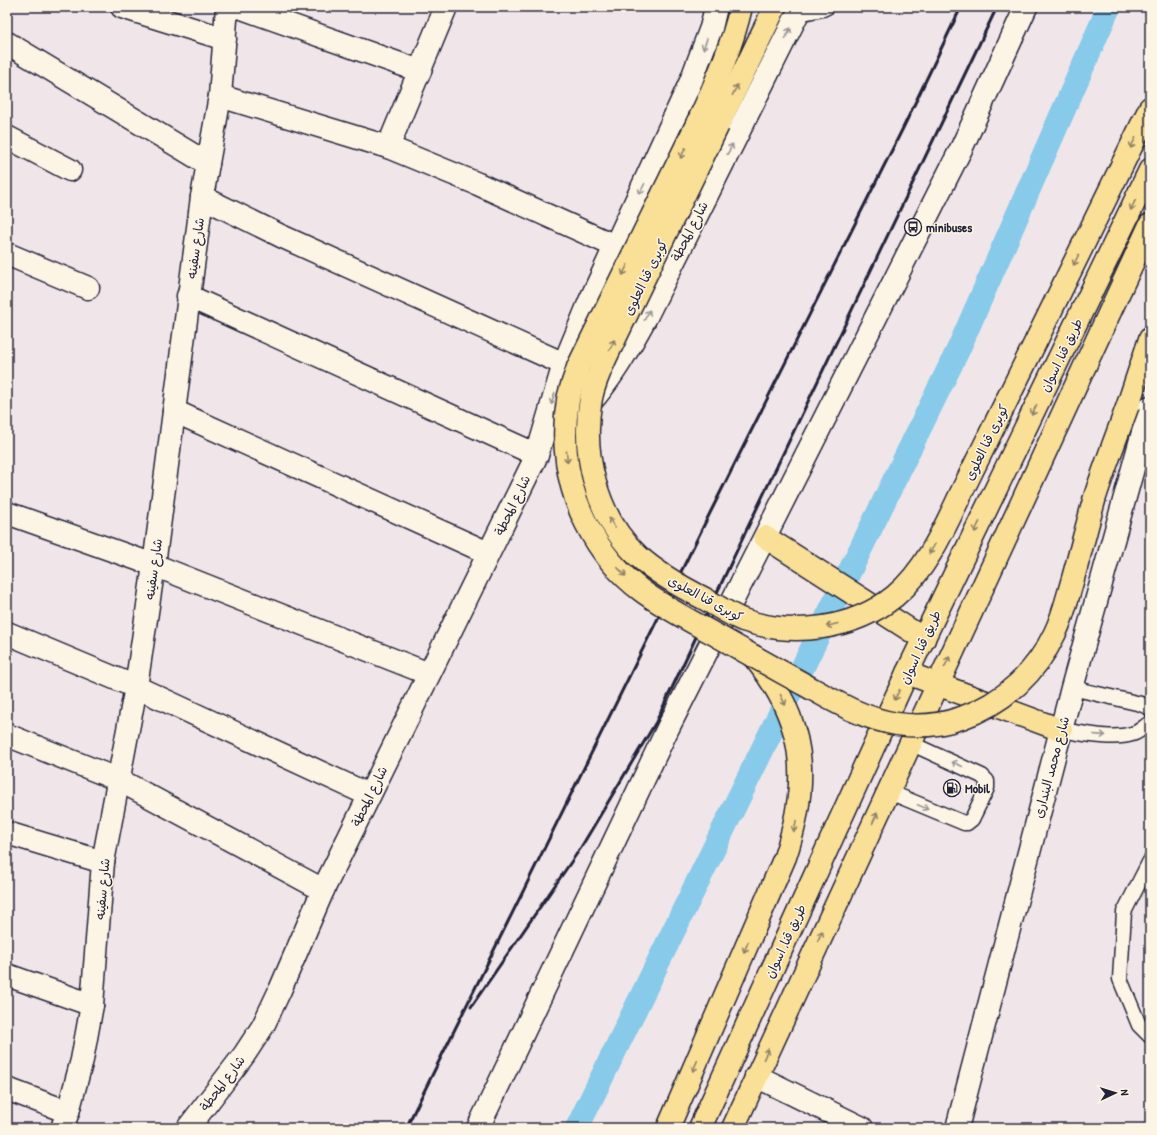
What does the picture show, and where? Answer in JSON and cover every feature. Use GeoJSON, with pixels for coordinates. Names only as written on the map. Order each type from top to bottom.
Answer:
{"type":"FeatureCollection","features":[{"type":"Feature","properties":{"kind":"highway","name":"كوبرى قنا العلوى"},"geometry":{"type":"LineString","coordinates":[[741,7],[720,72],[709,122],[597,376],[591,396],[588,418],[588,439],[596,490],[607,514],[620,536],[637,555],[657,572],[679,585],[741,619],[767,627],[794,630],[821,628],[847,622],[871,611],[894,596],[914,576],[925,561],[947,522],[1150,108]]}},
{"type":"Feature","properties":{"kind":"highway","name":"كوبرى قنا العلوى"},"geometry":{"type":"LineString","coordinates":[[775,7],[709,122],[578,367],[569,398],[565,430],[567,462],[574,494],[586,524],[604,551],[621,572],[641,590],[753,656],[847,708],[871,719],[897,724],[924,726],[950,722],[975,713],[999,700],[1019,683],[1040,660],[1055,633],[1066,603],[1096,496],[1150,339]]}},
{"type":"Feature","properties":{"kind":"highway","name":"طريق قنا, اسوان"},"geometry":{"type":"LineString","coordinates":[[700,1128],[907,673],[1150,170]]}},
{"type":"Feature","properties":{"kind":"highway","name":"طريق قنا, اسوان"},"geometry":{"type":"LineString","coordinates":[[733,1128],[1150,225]]}},
{"type":"Feature","properties":{"kind":"highway"},"geometry":{"type":"LineString","coordinates":[[765,537],[924,639]]}},
{"type":"Feature","properties":{"kind":"highway"},"geometry":{"type":"LineString","coordinates":[[668,1128],[785,857],[793,833],[798,809],[801,784],[800,759],[790,714],[768,674],[753,656]]}},
{"type":"Feature","properties":{"kind":"highway"},"geometry":{"type":"LineString","coordinates":[[907,673],[1061,730]]}},
{"type":"Feature","properties":{"kind":"highway"},"geometry":{"type":"LineString","coordinates":[[881,730],[910,742]]}},
{"type":"Feature","properties":{"kind":"highway"},"geometry":{"type":"LineString","coordinates":[[859,779],[888,791]]}},
{"type":"Feature","properties":{"kind":"street"},"geometry":{"type":"LineString","coordinates":[[122,7],[226,39]]}},
{"type":"Feature","properties":{"kind":"street","name":"شارع سفينه"},"geometry":{"type":"LineString","coordinates":[[65,1120],[82,1060],[92,1005],[103,862],[136,687],[154,565],[188,296],[202,197],[220,96],[226,39],[227,7]]}},
{"type":"Feature","properties":{"kind":"street"},"geometry":{"type":"LineString","coordinates":[[239,7],[420,71]]}},
{"type":"Feature","properties":{"kind":"street"},"geometry":{"type":"LineString","coordinates":[[388,147],[446,7]]}},
{"type":"Feature","properties":{"kind":"street","name":"شارع المحطة"},"geometry":{"type":"LineString","coordinates":[[188,1128],[244,1055],[263,1026],[322,890],[537,455],[564,364],[590,301],[691,81],[711,28],[716,7]]}},
{"type":"Feature","properties":{"kind":"street"},"geometry":{"type":"LineString","coordinates":[[478,1128],[668,728],[962,147],[1026,7]]}},
{"type":"Feature","properties":{"kind":"street","name":"شارع المحطة"},"geometry":{"type":"LineString","coordinates":[[537,455],[570,425],[600,392],[625,356],[653,303],[799,10]]}},
{"type":"Feature","properties":{"kind":"street"},"geometry":{"type":"LineString","coordinates":[[7,43],[208,164]]}},
{"type":"Feature","properties":{"kind":"street"},"geometry":{"type":"LineString","coordinates":[[220,96],[388,147],[478,184],[616,246]]}},
{"type":"Feature","properties":{"kind":"street"},"geometry":{"type":"LineString","coordinates":[[7,136],[70,170]]}},
{"type":"Feature","properties":{"kind":"street"},"geometry":{"type":"LineString","coordinates":[[202,197],[281,236],[564,364]]}},
{"type":"Feature","properties":{"kind":"street"},"geometry":{"type":"LineString","coordinates":[[7,254],[88,288]]}},
{"type":"Feature","properties":{"kind":"street"},"geometry":{"type":"LineString","coordinates":[[188,296],[537,455]]}},
{"type":"Feature","properties":{"kind":"street","name":"شارع محمد البندارى"},"geometry":{"type":"LineString","coordinates":[[957,1128],[1072,688],[1150,407]]}},
{"type":"Feature","properties":{"kind":"street"},"geometry":{"type":"LineString","coordinates":[[174,411],[488,553]]}},
{"type":"Feature","properties":{"kind":"street"},"geometry":{"type":"LineString","coordinates":[[7,513],[154,565],[429,674]]}},
{"type":"Feature","properties":{"kind":"street"},"geometry":{"type":"LineString","coordinates":[[7,634],[136,687],[370,795]]}},
{"type":"Feature","properties":{"kind":"street"},"geometry":{"type":"LineString","coordinates":[[7,735],[119,780],[322,890]]}},
{"type":"Feature","properties":{"kind":"street"},"geometry":{"type":"LineString","coordinates":[[7,833],[103,862]]}},
{"type":"Feature","properties":{"kind":"street"},"geometry":{"type":"LineString","coordinates":[[7,975],[92,1005]]}},
{"type":"Feature","properties":{"kind":"street"},"geometry":{"type":"LineString","coordinates":[[756,1076],[862,1128]]}},
{"type":"Feature","properties":{"kind":"street"},"geometry":{"type":"LineString","coordinates":[[7,1089],[65,1120]]}},
{"type":"Feature","properties":{"kind":"lane"},"geometry":{"type":"LineString","coordinates":[[799,10],[822,9],[827,7]]}},
{"type":"Feature","properties":{"kind":"lane"},"geometry":{"type":"LineString","coordinates":[[1072,688],[1141,704],[1150,708]]}},
{"type":"Feature","properties":{"kind":"lane"},"geometry":{"type":"LineString","coordinates":[[1061,730],[1123,736],[1136,733],[1150,723]]}},
{"type":"Feature","properties":{"kind":"lane"},"geometry":{"type":"LineString","coordinates":[[888,791],[964,823],[967,823],[972,819],[984,794],[987,784],[984,777],[910,742]]}},
{"type":"Feature","properties":{"kind":"lane"},"geometry":{"type":"LineString","coordinates":[[1150,861],[1124,912],[1120,979],[1139,1025],[1150,1036]]}},
{"type":"Feature","properties":{"kind":"waterway"},"geometry":{"type":"LineString","coordinates":[[577,1128],[958,350],[1109,7]]}},
{"type":"Feature","properties":{"kind":"railway"},"geometry":{"type":"LineString","coordinates":[[406,1128],[710,513],[904,126],[961,7]]}},
{"type":"Feature","properties":{"kind":"railway"},"geometry":{"type":"LineString","coordinates":[[471,1007],[580,849],[656,722],[997,7]]}},
{"type":"Feature","properties":{"kind":"place","name":"minibuses"},"geometry":{"type":"Point","coordinates":[913,227]}},
{"type":"Feature","properties":{"kind":"place","name":"Mobil"},"geometry":{"type":"Point","coordinates":[952,788]}}]}
